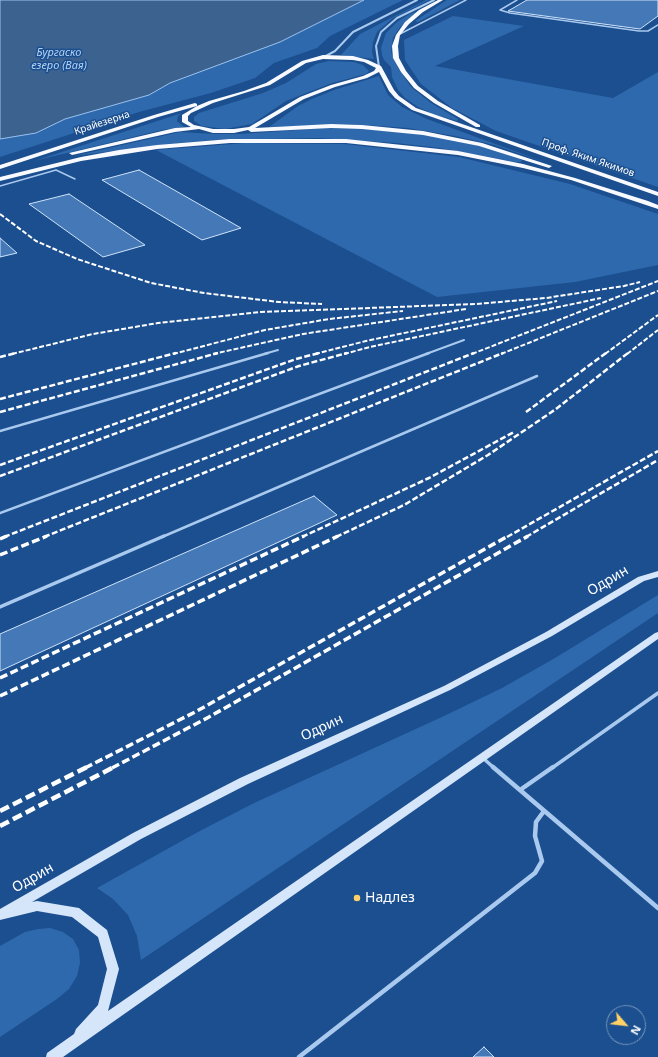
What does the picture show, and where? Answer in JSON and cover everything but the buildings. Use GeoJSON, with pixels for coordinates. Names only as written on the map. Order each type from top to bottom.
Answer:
{"type":"FeatureCollection","features":[{"type":"Feature","properties":{"kind":"highway"},"geometry":{"type":"LineString","coordinates":[[441,0],[416,15],[407,23],[398,35],[395,46],[396,58],[404,72],[416,87],[436,102],[459,116],[511,142]]}},
{"type":"Feature","properties":{"kind":"highway"},"geometry":{"type":"LineString","coordinates":[[203,129],[185,122],[185,116],[189,112],[211,102],[257,88],[283,76],[304,62],[323,57],[360,59],[379,67],[392,91],[397,97],[414,109],[511,142]]}},
{"type":"Feature","properties":{"kind":"highway"},"geometry":{"type":"LineString","coordinates":[[240,130],[260,124],[280,109],[302,98],[372,74],[376,72],[379,67]]}},
{"type":"Feature","properties":{"kind":"highway","name":"Крайезерна"},"geometry":{"type":"LineString","coordinates":[[0,167],[156,116],[211,102]]}},
{"type":"Feature","properties":{"kind":"highway"},"geometry":{"type":"LineString","coordinates":[[64,155],[175,130],[203,129],[224,132],[300,127],[362,127],[408,131],[480,144],[542,163],[658,207]]}},
{"type":"Feature","properties":{"kind":"highway"},"geometry":{"type":"LineString","coordinates":[[0,179],[81,159],[157,147],[230,141],[331,140],[385,144],[458,153],[492,159],[572,179],[646,202]]}},
{"type":"Feature","properties":{"kind":"highway","name":"Проф. Яким Якимов"},"geometry":{"type":"LineString","coordinates":[[511,142],[658,194]]}},
{"type":"Feature","properties":{"kind":"highway"},"geometry":{"type":"LineString","coordinates":[[0,174],[44,161]]}},
{"type":"Feature","properties":{"kind":"main road","name":"Одрин"},"geometry":{"type":"LineString","coordinates":[[0,916],[137,836],[244,781],[448,688],[550,634],[641,578],[658,574]]}},
{"type":"Feature","properties":{"kind":"main road"},"geometry":{"type":"LineString","coordinates":[[52,1057],[658,635]]}},
{"type":"Feature","properties":{"kind":"main road"},"geometry":{"type":"LineString","coordinates":[[0,916],[37,906],[76,912],[103,934],[113,968],[103,1008],[72,1043]]}},
{"type":"Feature","properties":{"kind":"street"},"geometry":{"type":"LineString","coordinates":[[323,57],[335,51],[353,32],[417,0]]}},
{"type":"Feature","properties":{"kind":"street"},"geometry":{"type":"LineString","coordinates":[[379,67],[376,46],[381,32],[397,18],[434,0]]}},
{"type":"Feature","properties":{"kind":"lane"},"geometry":{"type":"LineString","coordinates":[[398,35],[466,0]]}},
{"type":"Feature","properties":{"kind":"lane"},"geometry":{"type":"LineString","coordinates":[[517,0],[500,10],[510,13],[639,31],[648,30],[658,25]]}},
{"type":"Feature","properties":{"kind":"lane"},"geometry":{"type":"LineString","coordinates":[[0,186],[56,170],[75,179]]}},
{"type":"Feature","properties":{"kind":"lane"},"geometry":{"type":"LineString","coordinates":[[0,513],[464,340]]}},
{"type":"Feature","properties":{"kind":"lane"},"geometry":{"type":"LineString","coordinates":[[0,431],[278,350]]}},
{"type":"Feature","properties":{"kind":"lane"},"geometry":{"type":"LineString","coordinates":[[0,607],[537,376]]}},
{"type":"Feature","properties":{"kind":"lane"},"geometry":{"type":"LineString","coordinates":[[520,790],[658,693]]}},
{"type":"Feature","properties":{"kind":"lane"},"geometry":{"type":"LineString","coordinates":[[481,757],[658,908]]}},
{"type":"Feature","properties":{"kind":"lane"},"geometry":{"type":"LineString","coordinates":[[300,1057],[535,873],[542,861],[535,836],[536,822],[544,811]]}},
{"type":"Feature","properties":{"kind":"shaded area"},"geometry":{"type":"Polygon","coordinates":[[[364,0],[403,0],[330,36],[317,48],[274,63],[255,78],[211,93],[139,112],[0,157],[0,139],[36,133],[65,119],[149,95],[170,83],[280,42],[364,0]]]}},
{"type":"Feature","properties":{"kind":"shaded area"},"geometry":{"type":"Polygon","coordinates":[[[426,0],[429,0],[393,18],[377,32],[373,42],[372,52],[374,59],[341,55],[360,34],[426,0]]]}},
{"type":"Feature","properties":{"kind":"shaded area"},"geometry":{"type":"Polygon","coordinates":[[[447,0],[460,0],[418,22],[415,21],[447,0]]]}},
{"type":"Feature","properties":{"kind":"shaded area"},"geometry":{"type":"Polygon","coordinates":[[[421,10],[400,27],[393,38],[391,52],[398,68],[411,87],[431,103],[458,119],[457,121],[433,114],[418,107],[405,98],[398,90],[392,77],[391,67],[384,60],[382,55],[381,48],[386,33],[397,22],[410,14],[421,10]]]}},
{"type":"Feature","properties":{"kind":"shaded area"},"geometry":{"type":"Polygon","coordinates":[[[453,16],[524,26],[435,66],[613,98],[658,72],[658,187],[496,131],[452,108],[421,84],[405,60],[404,40],[453,16]]]}},
{"type":"Feature","properties":{"kind":"shaded area"},"geometry":{"type":"Polygon","coordinates":[[[329,61],[354,62],[363,65],[369,71],[366,74],[332,83],[286,101],[252,124],[225,129],[202,126],[194,121],[194,117],[199,113],[263,93],[286,83],[316,64],[329,61]]]}},
{"type":"Feature","properties":{"kind":"shaded area"},"geometry":{"type":"Polygon","coordinates":[[[379,76],[388,95],[402,107],[427,119],[550,164],[494,145],[455,136],[408,128],[350,124],[269,127],[298,106],[312,99],[334,90],[379,76]]]}},
{"type":"Feature","properties":{"kind":"shaded area"},"geometry":{"type":"Polygon","coordinates":[[[182,113],[178,116],[177,121],[184,127],[162,130],[34,161],[182,113]]]}},
{"type":"Feature","properties":{"kind":"shaded area"},"geometry":{"type":"Polygon","coordinates":[[[327,128],[366,129],[432,136],[492,149],[522,160],[521,162],[515,162],[440,148],[396,143],[319,138],[214,140],[168,144],[74,156],[180,132],[240,134],[327,128]]]}},
{"type":"Feature","properties":{"kind":"shaded area"},"geometry":{"type":"Polygon","coordinates":[[[245,143],[344,144],[459,157],[570,184],[658,214],[658,265],[575,282],[437,297],[156,150],[245,143]]]}},
{"type":"Feature","properties":{"kind":"shaded area"},"geometry":{"type":"Polygon","coordinates":[[[658,595],[658,613],[141,960],[137,936],[128,915],[113,899],[97,888],[252,804],[502,688],[555,658],[658,595]]]}},
{"type":"Feature","properties":{"kind":"shaded area"},"geometry":{"type":"Polygon","coordinates":[[[50,928],[63,932],[73,939],[79,950],[80,963],[77,976],[69,989],[57,999],[0,1037],[0,946],[25,932],[50,928]]]}},
{"type":"Feature","properties":{"kind":"water","name":"Бургаско езеро (Вая)"},"geometry":{"type":"Polygon","coordinates":[[[0,0],[364,0],[280,42],[170,83],[149,95],[65,119],[36,133],[0,139],[0,0]]]}},
{"type":"Feature","properties":{"kind":"railway"},"geometry":{"type":"LineString","coordinates":[[0,214],[36,241],[77,259],[151,283],[204,293],[279,302],[322,304]]}},
{"type":"Feature","properties":{"kind":"railway"},"geometry":{"type":"LineString","coordinates":[[472,354],[658,281]]}},
{"type":"Feature","properties":{"kind":"railway"},"geometry":{"type":"LineString","coordinates":[[12,354],[93,334],[158,323],[261,312],[476,304],[546,298],[624,286],[640,282]]}},
{"type":"Feature","properties":{"kind":"railway"},"geometry":{"type":"LineString","coordinates":[[501,354],[658,291]]}},
{"type":"Feature","properties":{"kind":"railway"},"geometry":{"type":"LineString","coordinates":[[344,354],[370,347],[601,298]]}},
{"type":"Feature","properties":{"kind":"railway"},"geometry":{"type":"LineString","coordinates":[[315,354],[366,341],[557,301]]}},
{"type":"Feature","properties":{"kind":"railway"},"geometry":{"type":"LineString","coordinates":[[213,354],[303,334],[466,309]]}},
{"type":"Feature","properties":{"kind":"railway"},"geometry":{"type":"LineString","coordinates":[[173,354],[265,330],[329,319],[403,311]]}},
{"type":"Feature","properties":{"kind":"railway"},"geometry":{"type":"LineString","coordinates":[[605,354],[658,315]]}},
{"type":"Feature","properties":{"kind":"railway"},"geometry":{"type":"LineString","coordinates":[[627,354],[658,330]]}},
{"type":"Feature","properties":{"kind":"railway"},"geometry":{"type":"LineString","coordinates":[[12,354],[16,353]]}},
{"type":"Feature","properties":{"kind":"railway"},"geometry":{"type":"LineString","coordinates":[[0,399],[176,353]]}},
{"type":"Feature","properties":{"kind":"railway"},"geometry":{"type":"LineString","coordinates":[[0,412],[218,353]]}},
{"type":"Feature","properties":{"kind":"railway"},"geometry":{"type":"LineString","coordinates":[[0,465],[296,359],[319,353]]}},
{"type":"Feature","properties":{"kind":"railway"},"geometry":{"type":"LineString","coordinates":[[0,476],[299,366],[347,353]]}},
{"type":"Feature","properties":{"kind":"railway"},"geometry":{"type":"LineString","coordinates":[[4,537],[474,353]]}},
{"type":"Feature","properties":{"kind":"railway"},"geometry":{"type":"LineString","coordinates":[[44,537],[503,353]]}},
{"type":"Feature","properties":{"kind":"railway"},"geometry":{"type":"LineString","coordinates":[[526,412],[606,353]]}},
{"type":"Feature","properties":{"kind":"railway"},"geometry":{"type":"LineString","coordinates":[[336,537],[404,505],[488,455],[556,409],[628,353]]}},
{"type":"Feature","properties":{"kind":"railway"},"geometry":{"type":"LineString","coordinates":[[0,357],[12,354]]}},
{"type":"Feature","properties":{"kind":"railway"},"geometry":{"type":"LineString","coordinates":[[302,537],[429,478],[514,432]]}},
{"type":"Feature","properties":{"kind":"railway"},"geometry":{"type":"LineString","coordinates":[[507,537],[658,451]]}},
{"type":"Feature","properties":{"kind":"railway"},"geometry":{"type":"LineString","coordinates":[[526,537],[658,460]]}},
{"type":"Feature","properties":{"kind":"railway"},"geometry":{"type":"LineString","coordinates":[[0,539],[7,536]]}},
{"type":"Feature","properties":{"kind":"railway"},"geometry":{"type":"LineString","coordinates":[[0,555],[47,536]]}},
{"type":"Feature","properties":{"kind":"railway"},"geometry":{"type":"LineString","coordinates":[[0,678],[304,536]]}},
{"type":"Feature","properties":{"kind":"railway"},"geometry":{"type":"LineString","coordinates":[[0,696],[338,536]]}},
{"type":"Feature","properties":{"kind":"railway"},"geometry":{"type":"LineString","coordinates":[[85,768],[197,711],[508,536]]}},
{"type":"Feature","properties":{"kind":"railway"},"geometry":{"type":"LineString","coordinates":[[112,768],[209,717],[528,536]]}},
{"type":"Feature","properties":{"kind":"railway"},"geometry":{"type":"LineString","coordinates":[[0,811],[87,767]]}},
{"type":"Feature","properties":{"kind":"railway"},"geometry":{"type":"LineString","coordinates":[[0,826],[114,767]]}},
{"type":"Feature","properties":{"kind":"place","name":"Надлез"},"geometry":{"type":"Point","coordinates":[357,898]}}]}
